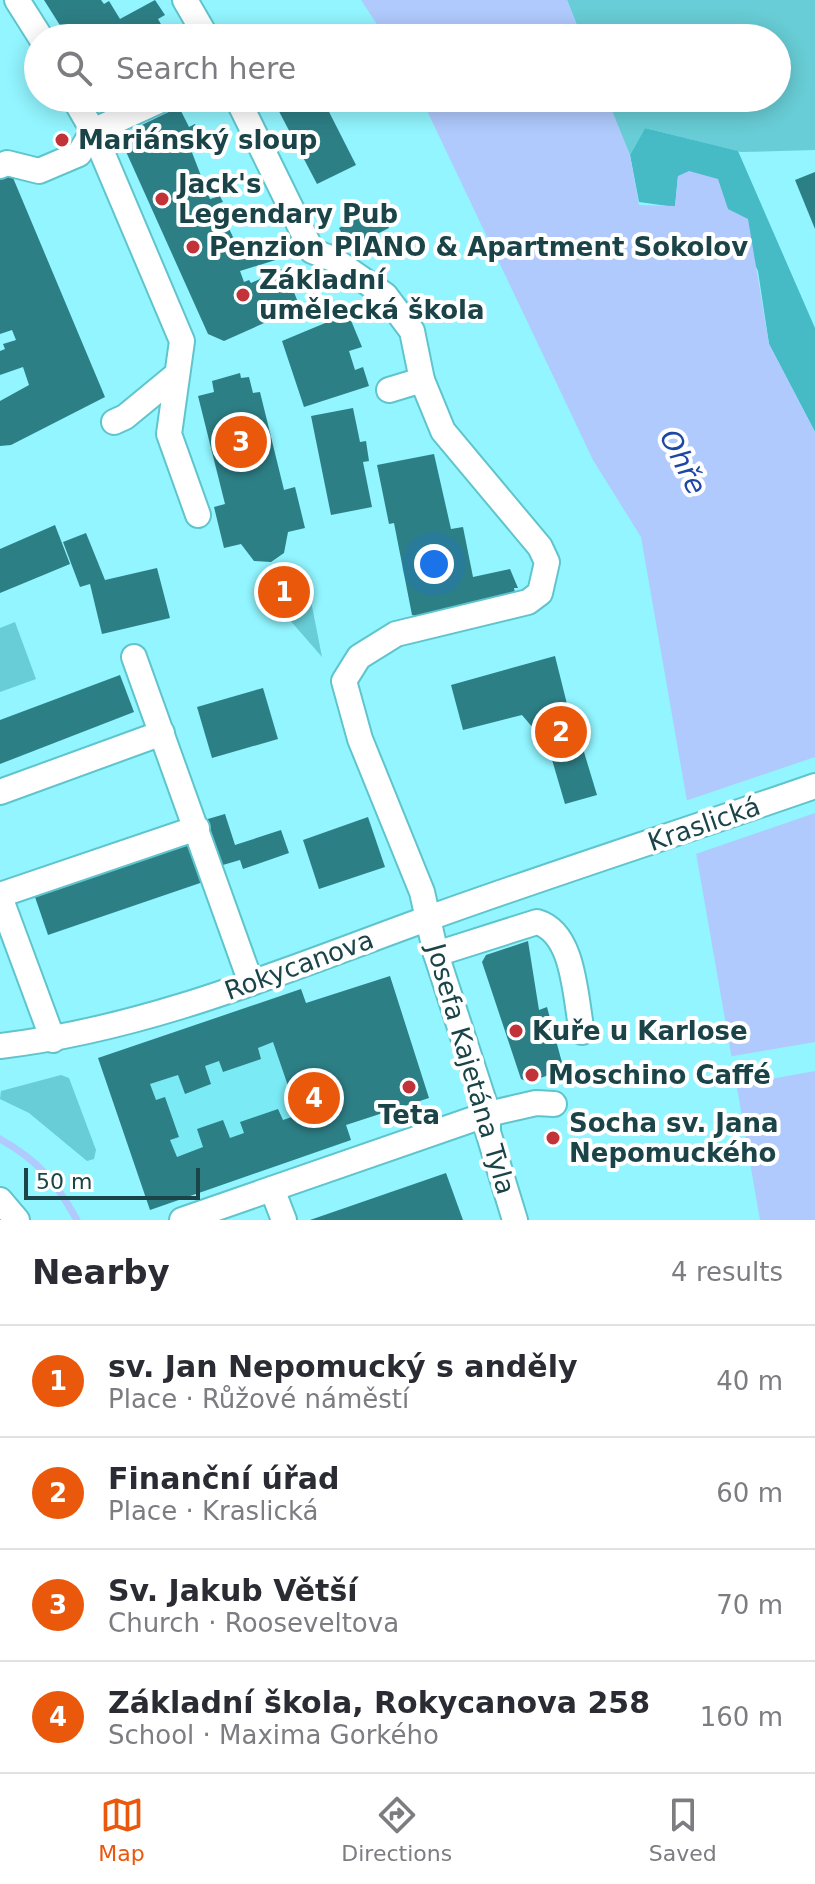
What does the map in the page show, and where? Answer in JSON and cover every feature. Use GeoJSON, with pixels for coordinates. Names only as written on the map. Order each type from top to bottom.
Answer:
{"type":"FeatureCollection","features":[{"type":"Feature","properties":{"kind":"street"},"geometry":{"type":"LineString","coordinates":[[17,0],[32,24]]}},
{"type":"Feature","properties":{"kind":"street"},"geometry":{"type":"LineString","coordinates":[[185,0],[199,24]]}},
{"type":"Feature","properties":{"kind":"street"},"geometry":{"type":"LineString","coordinates":[[82,112],[93,131],[182,341],[169,434],[198,515]]}},
{"type":"Feature","properties":{"kind":"street"},"geometry":{"type":"LineString","coordinates":[[4,164],[39,171],[79,154],[93,131],[134,112]]}},
{"type":"Feature","properties":{"kind":"street"},"geometry":{"type":"LineString","coordinates":[[244,112],[312,251],[333,259],[385,295],[412,331],[422,380],[389,390]]}},
{"type":"Feature","properties":{"kind":"street"},"geometry":{"type":"LineString","coordinates":[[114,422],[125,417],[176,375]]}},
{"type":"Feature","properties":{"kind":"street","name":"Josefa Kajetána Tyla"},"geometry":{"type":"LineString","coordinates":[[422,380],[443,431],[540,547],[547,562],[547,575],[540,593],[528,602],[396,634],[359,657],[344,681],[360,739],[392,813],[429,918],[436,954],[488,1114],[488,1132],[515,1220]]}},
{"type":"Feature","properties":{"kind":"street"},"geometry":{"type":"LineString","coordinates":[[134,657],[251,983]]}},
{"type":"Feature","properties":{"kind":"street"},"geometry":{"type":"LineString","coordinates":[[0,792],[162,733]]}},
{"type":"Feature","properties":{"kind":"street","name":"Kraslická"},"geometry":{"type":"LineString","coordinates":[[593,863],[815,786]]}},
{"type":"Feature","properties":{"kind":"street"},"geometry":{"type":"LineString","coordinates":[[53,1040],[0,896],[197,828]]}},
{"type":"Feature","properties":{"kind":"street","name":"Rokycanova"},"geometry":{"type":"LineString","coordinates":[[0,1046],[53,1040],[123,1025],[593,863]]}},
{"type":"Feature","properties":{"kind":"street"},"geometry":{"type":"LineString","coordinates":[[436,954],[537,922],[546,925],[557,932],[565,953],[582,1032]]}},
{"type":"Feature","properties":{"kind":"street"},"geometry":{"type":"LineString","coordinates":[[182,1220],[488,1114],[536,1103],[554,1104]]}},
{"type":"Feature","properties":{"kind":"street"},"geometry":{"type":"LineString","coordinates":[[272,1189],[284,1220]]}},
{"type":"Feature","properties":{"kind":"street"},"geometry":{"type":"LineString","coordinates":[[0,1200],[17,1220]]}},
{"type":"Feature","properties":{"kind":"shaded area"},"geometry":{"type":"Polygon","coordinates":[[[645,128],[738,151],[815,328],[815,432],[769,344],[758,271],[728,209],[678,176],[675,207],[639,202],[630,155],[645,128]]]}},
{"type":"Feature","properties":{"kind":"shaded area"},"geometry":{"type":"Polygon","coordinates":[[[301,989],[351,1140],[150,1210],[103,1057],[301,989]]]}},
{"type":"Feature","properties":{"kind":"green space"},"geometry":{"type":"Polygon","coordinates":[[[567,0],[815,0],[815,150],[741,152],[645,128],[630,155],[611,112],[791,112],[791,24],[576,24],[567,0]]]}},
{"type":"Feature","properties":{"kind":"green space"},"geometry":{"type":"Polygon","coordinates":[[[311,601],[322,657],[282,611],[311,601]]]}},
{"type":"Feature","properties":{"kind":"green space"},"geometry":{"type":"Polygon","coordinates":[[[15,622],[36,679],[0,692],[0,628],[15,622]]]}},
{"type":"Feature","properties":{"kind":"green space"},"geometry":{"type":"Polygon","coordinates":[[[61,1075],[69,1078],[96,1150],[94,1159],[87,1161],[29,1113],[0,1099],[1,1091],[61,1075]]]}},
{"type":"Feature","properties":{"kind":"water"},"geometry":{"type":"Polygon","coordinates":[[[361,0],[567,0],[576,24],[377,24],[361,0]]]}},
{"type":"Feature","properties":{"kind":"water","name":"Ohře"},"geometry":{"type":"Polygon","coordinates":[[[428,112],[613,112],[630,155],[639,205],[675,206],[678,176],[689,171],[718,179],[728,209],[748,219],[769,344],[815,432],[815,1220],[760,1220],[641,537],[593,460],[428,112]]]}},
{"type":"Feature","properties":{"kind":"pier"},"geometry":{"type":"Polygon","coordinates":[[[815,757],[815,813],[693,855],[685,801],[815,757]]]}},
{"type":"Feature","properties":{"kind":"pier"},"geometry":{"type":"Polygon","coordinates":[[[815,1042],[815,1071],[732,1086],[727,1057],[815,1042]]]}},
{"type":"Feature","properties":{"kind":"building"},"geometry":{"type":"Polygon","coordinates":[[[44,0],[101,0],[104,4],[109,1],[120,19],[155,0],[165,15],[158,19],[161,24],[59,24],[44,0]]]}},
{"type":"Feature","properties":{"kind":"building"},"geometry":{"type":"Polygon","coordinates":[[[169,112],[182,112],[189,127],[195,124],[199,131],[186,137],[210,199],[220,196],[223,202],[217,204],[234,239],[230,241],[233,257],[290,234],[298,253],[240,271],[244,282],[249,280],[251,283],[284,268],[300,307],[224,341],[208,334],[119,136],[169,112]]]}},
{"type":"Feature","properties":{"kind":"building"},"geometry":{"type":"Polygon","coordinates":[[[279,112],[329,112],[356,165],[317,184],[279,112]]]}},
{"type":"Feature","properties":{"kind":"building"},"geometry":{"type":"Polygon","coordinates":[[[815,172],[815,229],[795,180],[815,172]]]}},
{"type":"Feature","properties":{"kind":"building"},"geometry":{"type":"Polygon","coordinates":[[[11,173],[105,397],[11,445],[0,446],[0,401],[29,385],[23,367],[0,375],[0,351],[5,349],[3,344],[16,340],[12,330],[0,334],[0,178],[11,173]]]}},
{"type":"Feature","properties":{"kind":"building"},"geometry":{"type":"Polygon","coordinates":[[[378,208],[389,228],[349,248],[339,228],[378,208]]]}},
{"type":"Feature","properties":{"kind":"building"},"geometry":{"type":"Polygon","coordinates":[[[342,316],[350,318],[362,347],[349,351],[355,370],[363,367],[369,386],[304,407],[282,341],[342,316]]]}},
{"type":"Feature","properties":{"kind":"building"},"geometry":{"type":"Polygon","coordinates":[[[240,373],[241,378],[249,377],[253,393],[260,392],[284,490],[295,487],[305,528],[288,532],[284,553],[271,562],[254,561],[241,544],[224,548],[214,507],[225,504],[198,396],[214,392],[212,381],[240,373]]]}},
{"type":"Feature","properties":{"kind":"building"},"geometry":{"type":"Polygon","coordinates":[[[353,408],[360,442],[366,441],[369,461],[363,462],[372,507],[331,515],[311,416],[353,408]]]}},
{"type":"Feature","properties":{"kind":"building"},"geometry":{"type":"Polygon","coordinates":[[[434,454],[451,529],[463,527],[473,577],[510,569],[518,588],[514,588],[515,593],[416,616],[412,615],[394,523],[389,524],[377,465],[434,454]]]}},
{"type":"Feature","properties":{"kind":"building"},"geometry":{"type":"Polygon","coordinates":[[[55,525],[70,564],[0,593],[0,549],[55,525]]]}},
{"type":"Feature","properties":{"kind":"building"},"geometry":{"type":"Polygon","coordinates":[[[86,533],[105,580],[157,568],[170,618],[102,634],[90,584],[80,587],[63,542],[86,533]]]}},
{"type":"Feature","properties":{"kind":"building"},"geometry":{"type":"Polygon","coordinates":[[[555,656],[571,720],[574,719],[597,795],[565,804],[543,729],[533,728],[522,715],[463,730],[451,685],[555,656]]]}},
{"type":"Feature","properties":{"kind":"building"},"geometry":{"type":"Polygon","coordinates":[[[120,675],[134,712],[0,764],[0,720],[120,675]]]}},
{"type":"Feature","properties":{"kind":"building"},"geometry":{"type":"Polygon","coordinates":[[[263,688],[278,739],[212,758],[197,707],[263,688]]]}},
{"type":"Feature","properties":{"kind":"building"},"geometry":{"type":"Polygon","coordinates":[[[225,814],[235,845],[281,830],[289,853],[243,869],[240,860],[216,867],[201,821],[225,814]]]}},
{"type":"Feature","properties":{"kind":"building"},"geometry":{"type":"Polygon","coordinates":[[[368,817],[385,867],[319,889],[303,840],[368,817]]]}},
{"type":"Feature","properties":{"kind":"building"},"geometry":{"type":"Polygon","coordinates":[[[192,843],[206,881],[48,935],[35,897],[192,843]]]}},
{"type":"Feature","properties":{"kind":"building"},"geometry":{"type":"Polygon","coordinates":[[[528,941],[539,1010],[547,1007],[564,1070],[528,1082],[521,1079],[482,962],[486,955],[528,941]]]}},
{"type":"Feature","properties":{"kind":"building"},"geometry":{"type":"Polygon","coordinates":[[[390,976],[429,1098],[346,1125],[351,1140],[150,1210],[98,1058],[301,989],[306,1003],[390,976]],[[273,1042],[258,1048],[261,1059],[223,1072],[219,1061],[205,1066],[211,1084],[185,1094],[178,1075],[150,1084],[156,1100],[165,1097],[179,1137],[170,1140],[177,1157],[203,1147],[197,1129],[223,1120],[230,1138],[244,1133],[240,1122],[278,1109],[283,1120],[298,1115],[273,1042]]]}},
{"type":"Feature","properties":{"kind":"building"},"geometry":{"type":"Polygon","coordinates":[[[446,1173],[463,1220],[310,1220],[446,1173]]]}},
{"type":"Feature","properties":{"kind":"waterway"},"geometry":{"type":"LineString","coordinates":[[0,1139],[45,1173],[77,1220]]}},
{"type":"Feature","properties":{"kind":"place","name":"Mariánský sloup"},"geometry":{"type":"Point","coordinates":[62,140]}},
{"type":"Feature","properties":{"kind":"place","name":"Jack's Legendary Pub"},"geometry":{"type":"Point","coordinates":[162,199]}},
{"type":"Feature","properties":{"kind":"place","name":"Penzion PIANO & Apartment Sokolov"},"geometry":{"type":"Point","coordinates":[193,247]}},
{"type":"Feature","properties":{"kind":"place","name":"Základní umělecká škola"},"geometry":{"type":"Point","coordinates":[243,295]}},
{"type":"Feature","properties":{"kind":"place","name":"Sv. Jakub Větší"},"geometry":{"type":"Point","coordinates":[241,442]}},
{"type":"Feature","properties":{"kind":"place","name":"sv. Jan Nepomucký s anděly"},"geometry":{"type":"Point","coordinates":[284,592]}},
{"type":"Feature","properties":{"kind":"place","name":"Finanční úřad"},"geometry":{"type":"Point","coordinates":[561,732]}},
{"type":"Feature","properties":{"kind":"place","name":"Kuře u Karlose"},"geometry":{"type":"Point","coordinates":[516,1031]}},
{"type":"Feature","properties":{"kind":"place","name":"Moschino Caffé"},"geometry":{"type":"Point","coordinates":[532,1075]}},
{"type":"Feature","properties":{"kind":"place","name":"Teta"},"geometry":{"type":"Point","coordinates":[409,1087]}},
{"type":"Feature","properties":{"kind":"place","name":"Základní škola, Rokycanova 258"},"geometry":{"type":"Point","coordinates":[314,1098]}},
{"type":"Feature","properties":{"kind":"place","name":"Socha sv. Jana Nepomuckého"},"geometry":{"type":"Point","coordinates":[553,1138]}}]}
